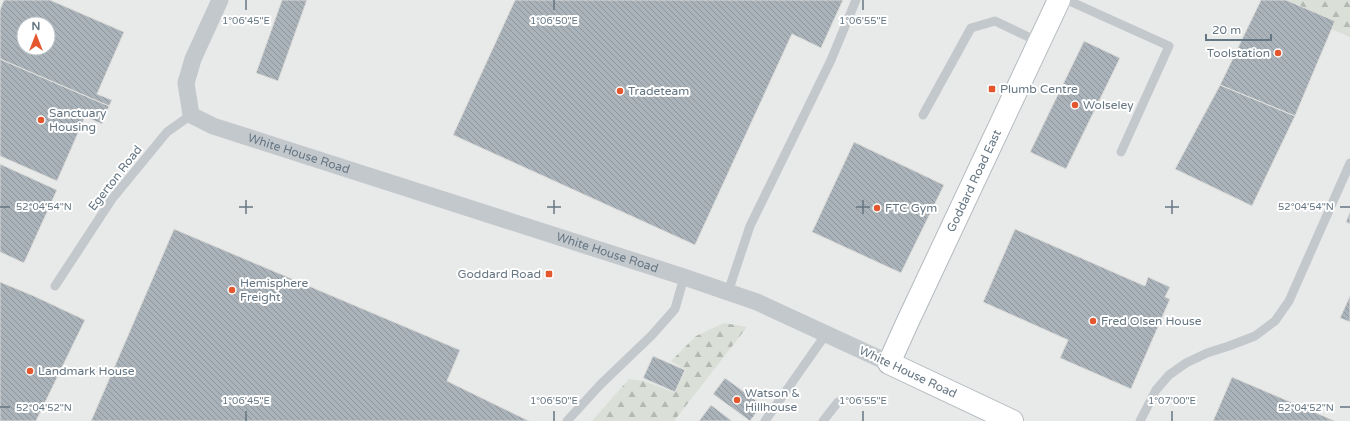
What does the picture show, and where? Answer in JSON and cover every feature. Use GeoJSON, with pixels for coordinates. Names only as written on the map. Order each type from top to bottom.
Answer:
{"type":"FeatureCollection","features":[{"type":"Feature","properties":{"kind":"street"},"geometry":{"type":"LineString","coordinates":[[190,114],[186,83],[193,59],[220,0]]}},
{"type":"Feature","properties":{"kind":"street","name":"Goddard Road East"},"geometry":{"type":"LineString","coordinates":[[889,363],[1059,0]]}},
{"type":"Feature","properties":{"kind":"street","name":"White House Road"},"geometry":{"type":"LineString","coordinates":[[190,114],[213,126],[684,277],[757,302],[1012,421]]}},
{"type":"Feature","properties":{"kind":"lane"},"geometry":{"type":"LineString","coordinates":[[728,292],[750,226],[831,60],[856,0]]}},
{"type":"Feature","properties":{"kind":"lane"},"geometry":{"type":"LineString","coordinates":[[1067,0],[1169,46],[1121,152]]}},
{"type":"Feature","properties":{"kind":"lane"},"geometry":{"type":"LineString","coordinates":[[923,115],[971,28],[995,21],[1039,42]]}},
{"type":"Feature","properties":{"kind":"lane","name":"Egerton Road"},"geometry":{"type":"LineString","coordinates":[[54,286],[112,199],[167,132],[190,114]]}},
{"type":"Feature","properties":{"kind":"lane"},"geometry":{"type":"LineString","coordinates":[[1140,421],[1156,390],[1169,375],[1186,363],[1206,353],[1254,336],[1275,321],[1289,301],[1350,163]]}},
{"type":"Feature","properties":{"kind":"lane"},"geometry":{"type":"LineString","coordinates":[[567,421],[600,385],[652,335],[675,309],[684,277]]}},
{"type":"Feature","properties":{"kind":"lane"},"geometry":{"type":"LineString","coordinates":[[765,421],[826,334]]}},
{"type":"Feature","properties":{"kind":"lane"},"geometry":{"type":"LineString","coordinates":[[823,421],[838,402]]}},
{"type":"Feature","properties":{"kind":"shaded area"},"geometry":{"type":"Polygon","coordinates":[[[0,0],[1300,0],[1350,20],[1350,421],[0,421],[0,0]]]}},
{"type":"Feature","properties":{"kind":"green space"},"geometry":{"type":"Polygon","coordinates":[[[1264,0],[1350,0],[1350,37],[1264,0]]]}},
{"type":"Feature","properties":{"kind":"green space"},"geometry":{"type":"Polygon","coordinates":[[[724,323],[747,327],[674,421],[592,421],[629,379],[644,381],[675,393],[686,370],[671,361],[696,336],[724,323]]]}},
{"type":"Feature","properties":{"kind":"building"},"geometry":{"type":"Polygon","coordinates":[[[4,0],[50,0],[124,32],[97,94],[112,100],[109,106],[0,59],[0,10],[4,0]]]}},
{"type":"Feature","properties":{"kind":"building"},"geometry":{"type":"Polygon","coordinates":[[[282,0],[307,0],[278,81],[256,73],[282,0]]]}},
{"type":"Feature","properties":{"kind":"building","name":"Tradeteam"},"geometry":{"type":"Polygon","coordinates":[[[515,0],[843,0],[821,48],[792,34],[695,245],[453,135],[515,0]]]}},
{"type":"Feature","properties":{"kind":"building","name":"Toolstation"},"geometry":{"type":"Polygon","coordinates":[[[1261,0],[1286,0],[1335,21],[1295,116],[1220,85],[1261,0]]]}},
{"type":"Feature","properties":{"kind":"building","name":"Wolseley"},"geometry":{"type":"Polygon","coordinates":[[[1084,41],[1120,58],[1066,169],[1030,152],[1084,41]]]}},
{"type":"Feature","properties":{"kind":"building","name":"Sanctuary Housing"},"geometry":{"type":"Polygon","coordinates":[[[0,59],[109,106],[102,124],[85,117],[57,181],[0,156],[0,59]]]}},
{"type":"Feature","properties":{"kind":"building"},"geometry":{"type":"Polygon","coordinates":[[[1220,85],[1295,116],[1252,206],[1175,169],[1220,85]]]}},
{"type":"Feature","properties":{"kind":"building","name":"FTC Gym"},"geometry":{"type":"Polygon","coordinates":[[[854,142],[944,185],[901,273],[812,232],[854,142]]]}},
{"type":"Feature","properties":{"kind":"building"},"geometry":{"type":"Polygon","coordinates":[[[0,164],[57,190],[24,263],[0,252],[0,164]]]}},
{"type":"Feature","properties":{"kind":"building"},"geometry":{"type":"Polygon","coordinates":[[[1350,212],[1350,224],[1346,222],[1350,212]]]}},
{"type":"Feature","properties":{"kind":"building","name":"Hemisphere Freight"},"geometry":{"type":"Polygon","coordinates":[[[174,229],[460,350],[447,381],[529,421],[91,421],[174,229]]]}},
{"type":"Feature","properties":{"kind":"building","name":"Fred Olsen House"},"geometry":{"type":"Polygon","coordinates":[[[1015,229],[1145,286],[1148,277],[1170,287],[1165,297],[1170,299],[1131,389],[1060,358],[1068,340],[983,302],[1015,229]]]}},
{"type":"Feature","properties":{"kind":"building","name":"Landmark House"},"geometry":{"type":"Polygon","coordinates":[[[0,282],[85,320],[36,421],[0,421],[0,282]]]}},
{"type":"Feature","properties":{"kind":"building"},"geometry":{"type":"Polygon","coordinates":[[[1350,296],[1350,322],[1340,318],[1350,296]]]}},
{"type":"Feature","properties":{"kind":"building"},"geometry":{"type":"Polygon","coordinates":[[[653,356],[685,370],[675,392],[643,378],[653,356]]]}},
{"type":"Feature","properties":{"kind":"building"},"geometry":{"type":"Polygon","coordinates":[[[1232,377],[1335,421],[1213,421],[1232,377]]]}},
{"type":"Feature","properties":{"kind":"building","name":"Watson & Hillhouse"},"geometry":{"type":"Polygon","coordinates":[[[725,378],[762,405],[750,421],[713,394],[725,378]]]}},
{"type":"Feature","properties":{"kind":"building"},"geometry":{"type":"Polygon","coordinates":[[[711,405],[732,421],[699,421],[711,405]]]}},
{"type":"Feature","properties":{"kind":"place","name":"Toolstation"},"geometry":{"type":"Point","coordinates":[1278,53]}},
{"type":"Feature","properties":{"kind":"place","name":"Plumb Centre"},"geometry":{"type":"Point","coordinates":[992,89]}},
{"type":"Feature","properties":{"kind":"place","name":"Tradeteam"},"geometry":{"type":"Point","coordinates":[620,91]}},
{"type":"Feature","properties":{"kind":"place","name":"Wolseley"},"geometry":{"type":"Point","coordinates":[1075,105]}},
{"type":"Feature","properties":{"kind":"place","name":"Sanctuary Housing"},"geometry":{"type":"Point","coordinates":[41,120]}},
{"type":"Feature","properties":{"kind":"place","name":"FTC Gym"},"geometry":{"type":"Point","coordinates":[877,208]}},
{"type":"Feature","properties":{"kind":"place","name":"Goddard Road"},"geometry":{"type":"Point","coordinates":[549,274]}},
{"type":"Feature","properties":{"kind":"place","name":"Hemisphere Freight"},"geometry":{"type":"Point","coordinates":[232,290]}},
{"type":"Feature","properties":{"kind":"place","name":"Fred Olsen House"},"geometry":{"type":"Point","coordinates":[1093,321]}},
{"type":"Feature","properties":{"kind":"place","name":"Landmark House"},"geometry":{"type":"Point","coordinates":[30,371]}},
{"type":"Feature","properties":{"kind":"place","name":"Watson & Hillhouse"},"geometry":{"type":"Point","coordinates":[737,400]}}]}
